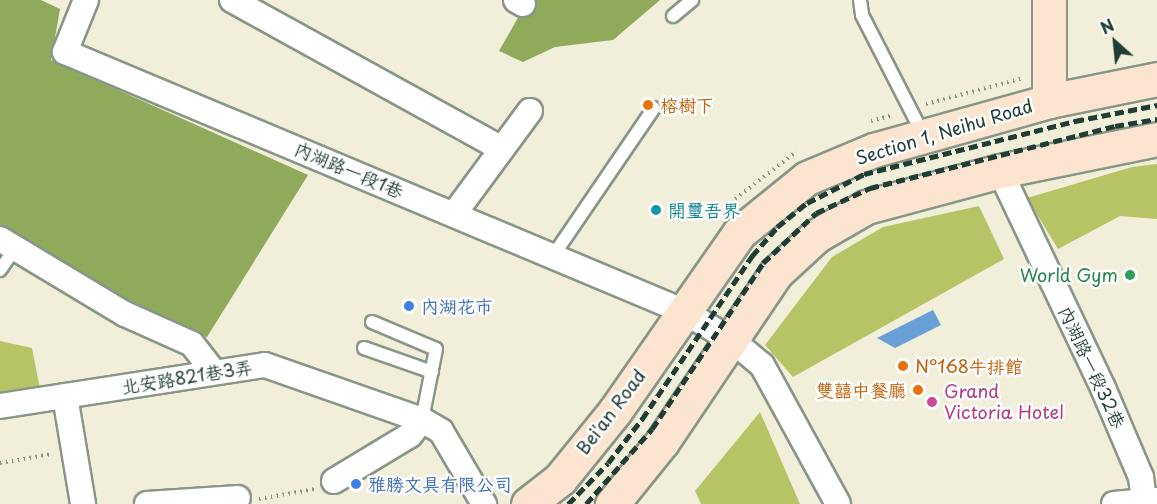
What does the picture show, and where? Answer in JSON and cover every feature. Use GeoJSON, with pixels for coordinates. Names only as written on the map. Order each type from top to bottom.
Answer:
{"type":"FeatureCollection","features":[{"type":"Feature","properties":{"kind":"main road"},"geometry":{"type":"LineString","coordinates":[[1038,94],[1049,0]]}},
{"type":"Feature","properties":{"kind":"main road","name":"Section 1, Neihu Road"},"geometry":{"type":"LineString","coordinates":[[683,311],[739,233],[807,178],[874,150],[926,123],[1038,94],[1157,79]]}},
{"type":"Feature","properties":{"kind":"main road"},"geometry":{"type":"LineString","coordinates":[[612,504],[662,442],[733,341],[776,273],[816,236],[866,207],[1000,171],[1157,139]]}},
{"type":"Feature","properties":{"kind":"main road","name":"Bei'an Road"},"geometry":{"type":"LineString","coordinates":[[528,504],[560,478],[615,411],[683,311]]}},
{"type":"Feature","properties":{"kind":"street","name":"內湖路一段1巷"},"geometry":{"type":"LineString","coordinates":[[86,0],[65,52],[683,311],[733,341],[762,364],[838,504]]}},
{"type":"Feature","properties":{"kind":"street"},"geometry":{"type":"LineString","coordinates":[[232,0],[502,149]]}},
{"type":"Feature","properties":{"kind":"street"},"geometry":{"type":"LineString","coordinates":[[454,214],[530,111]]}},
{"type":"Feature","properties":{"kind":"street","name":"內湖路一段32巷"},"geometry":{"type":"LineString","coordinates":[[1000,171],[1108,398],[1150,500]]}},
{"type":"Feature","properties":{"kind":"street"},"geometry":{"type":"LineString","coordinates":[[7,244],[125,314],[192,344],[213,371]]}},
{"type":"Feature","properties":{"kind":"street","name":"北安路821巷3弄"},"geometry":{"type":"LineString","coordinates":[[0,406],[213,371],[265,365],[422,420],[441,431],[484,504]]}},
{"type":"Feature","properties":{"kind":"street"},"geometry":{"type":"LineString","coordinates":[[65,396],[83,504]]}},
{"type":"Feature","properties":{"kind":"street"},"geometry":{"type":"LineString","coordinates":[[334,481],[410,435],[422,420]]}},
{"type":"Feature","properties":{"kind":"street"},"geometry":{"type":"LineString","coordinates":[[147,504],[238,498]]}},
{"type":"Feature","properties":{"kind":"street"},"geometry":{"type":"LineString","coordinates":[[1114,504],[1150,500]]}},
{"type":"Feature","properties":{"kind":"lane"},"geometry":{"type":"LineString","coordinates":[[673,16],[692,0]]}},
{"type":"Feature","properties":{"kind":"lane"},"geometry":{"type":"LineString","coordinates":[[860,0],[862,15],[926,123]]}},
{"type":"Feature","properties":{"kind":"lane"},"geometry":{"type":"LineString","coordinates":[[553,256],[654,108]]}},
{"type":"Feature","properties":{"kind":"lane"},"geometry":{"type":"LineString","coordinates":[[0,270],[7,244]]}},
{"type":"Feature","properties":{"kind":"lane"},"geometry":{"type":"LineString","coordinates":[[372,321],[432,345],[436,349],[422,420]]}},
{"type":"Feature","properties":{"kind":"lane"},"geometry":{"type":"LineString","coordinates":[[364,348],[432,372]]}},
{"type":"Feature","properties":{"kind":"path"},"geometry":{"type":"LineString","coordinates":[[926,123],[926,103],[1024,77],[1038,94]]}},
{"type":"Feature","properties":{"kind":"path"},"geometry":{"type":"LineString","coordinates":[[0,463],[74,450]]}},
{"type":"Feature","properties":{"kind":"path"},"geometry":{"type":"LineString","coordinates":[[238,498],[270,499],[334,481]]}},
{"type":"Feature","properties":{"kind":"green space"},"geometry":{"type":"Polygon","coordinates":[[[0,0],[41,0],[60,9],[51,60],[308,175],[207,337],[151,321],[0,229],[0,0]]]}},
{"type":"Feature","properties":{"kind":"green space"},"geometry":{"type":"Polygon","coordinates":[[[528,0],[660,0],[613,40],[555,47],[523,62],[499,51],[528,0]]]}},
{"type":"Feature","properties":{"kind":"green space"},"geometry":{"type":"Polygon","coordinates":[[[1157,164],[1157,219],[1120,216],[1058,249],[1027,198],[1132,167],[1157,164]]]}},
{"type":"Feature","properties":{"kind":"green space"},"geometry":{"type":"Polygon","coordinates":[[[979,206],[1004,259],[793,377],[765,345],[832,257],[883,227],[979,206]]]}},
{"type":"Feature","properties":{"kind":"green space"},"geometry":{"type":"Polygon","coordinates":[[[0,341],[32,348],[40,389],[0,395],[0,341]]]}},
{"type":"Feature","properties":{"kind":"green space"},"geometry":{"type":"Polygon","coordinates":[[[760,412],[800,504],[701,504],[695,491],[760,412]]]}},
{"type":"Feature","properties":{"kind":"water"},"geometry":{"type":"Polygon","coordinates":[[[933,310],[941,325],[895,348],[877,338],[933,310]]]}},
{"type":"Feature","properties":{"kind":"railway"},"geometry":{"type":"LineString","coordinates":[[568,504],[608,463],[642,419],[752,256],[777,227],[807,203],[864,174],[1075,121],[1157,105]]}},
{"type":"Feature","properties":{"kind":"railway"},"geometry":{"type":"LineString","coordinates":[[586,504],[652,429],[763,263],[816,213],[870,188],[1115,126],[1157,119]]}},
{"type":"Feature","properties":{"kind":"place","name":"榕樹下"},"geometry":{"type":"Point","coordinates":[648,105]}},
{"type":"Feature","properties":{"kind":"place","name":"開璽吾界"},"geometry":{"type":"Point","coordinates":[656,210]}},
{"type":"Feature","properties":{"kind":"place","name":"World Gym"},"geometry":{"type":"Point","coordinates":[1130,275]}},
{"type":"Feature","properties":{"kind":"place","name":"內湖花市"},"geometry":{"type":"Point","coordinates":[409,306]}},
{"type":"Feature","properties":{"kind":"place","name":"N°168牛排館"},"geometry":{"type":"Point","coordinates":[903,366]}},
{"type":"Feature","properties":{"kind":"place","name":"雙囍中餐廳"},"geometry":{"type":"Point","coordinates":[918,390]}},
{"type":"Feature","properties":{"kind":"place","name":"Grand Victoria Hotel"},"geometry":{"type":"Point","coordinates":[932,402]}},
{"type":"Feature","properties":{"kind":"place","name":"雅勝文具有限公司"},"geometry":{"type":"Point","coordinates":[356,484]}}]}
